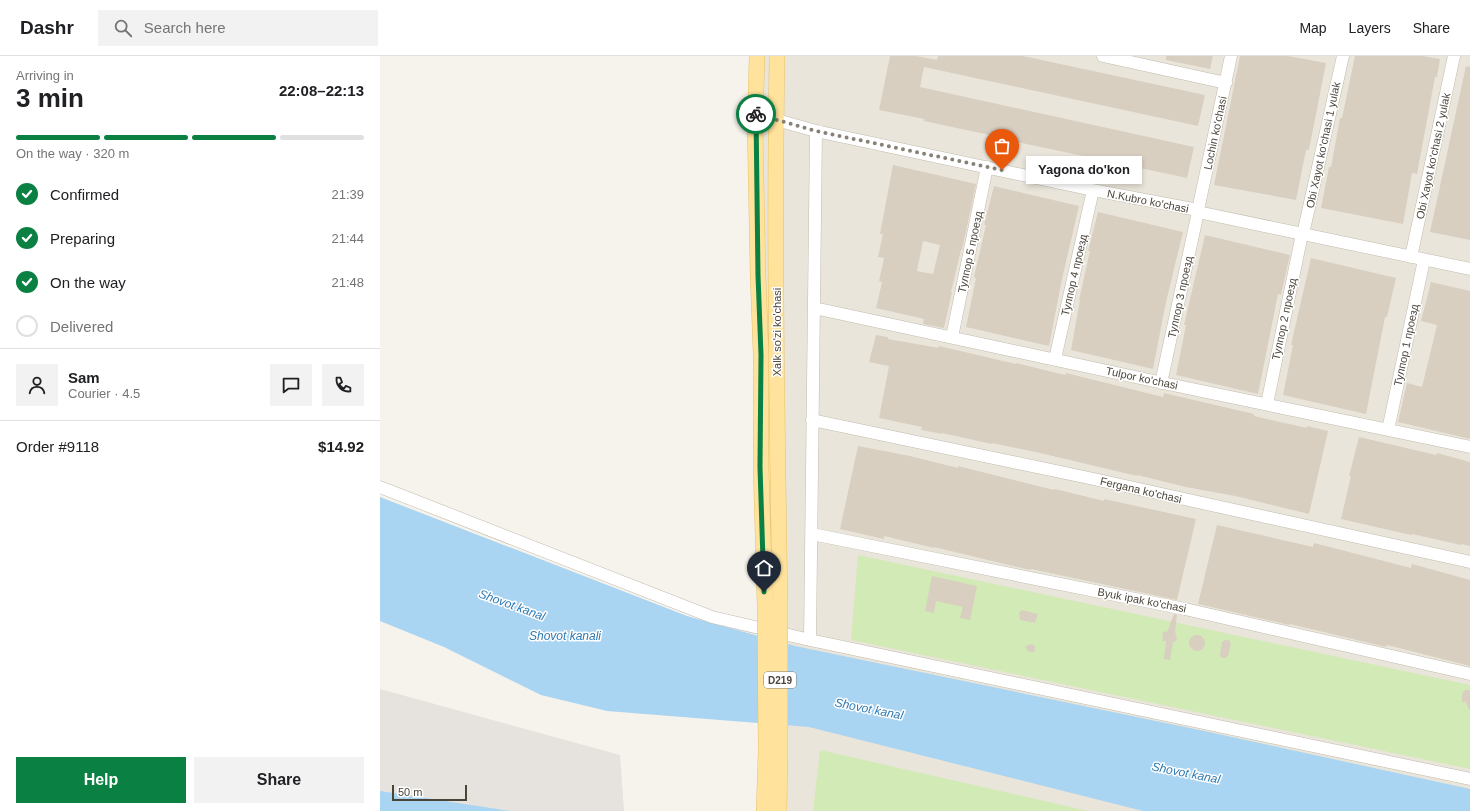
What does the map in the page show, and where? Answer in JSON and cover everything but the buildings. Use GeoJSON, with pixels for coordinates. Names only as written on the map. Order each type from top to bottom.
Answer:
{"type":"FeatureCollection","features":[{"type":"Feature","properties":{"kind":"main road","name":"Xalk so'zi ko'chasi"},"geometry":{"type":"LineString","coordinates":[[757,56],[755,114],[761,355],[760,467],[772,607]]}},
{"type":"Feature","properties":{"kind":"main road","name":"Xalk so'zi ko'chasi"},"geometry":{"type":"LineString","coordinates":[[772,607],[778,470],[777,56]]}},
{"type":"Feature","properties":{"kind":"main road","name":"D219"},"geometry":{"type":"LineString","coordinates":[[772,607],[773,751],[779,811]]}},
{"type":"Feature","properties":{"kind":"main road","name":"D219"},"geometry":{"type":"LineString","coordinates":[[764,811],[773,751]]}},
{"type":"Feature","properties":{"kind":"street"},"geometry":{"type":"LineString","coordinates":[[1103,56],[1226,83]]}},
{"type":"Feature","properties":{"kind":"street","name":"Lochin ko'chasi"},"geometry":{"type":"LineString","coordinates":[[1198,211],[1232,56]]}},
{"type":"Feature","properties":{"kind":"street","name":"Obi Xayot ko'chasi 1 yulak"},"geometry":{"type":"LineString","coordinates":[[1302,234],[1342,56]]}},
{"type":"Feature","properties":{"kind":"street","name":"Obi Xayot ko'chasi 2 yulak"},"geometry":{"type":"LineString","coordinates":[[1411,257],[1454,56]]}},
{"type":"Feature","properties":{"kind":"street","name":"N.Kubro ko'chasi"},"geometry":{"type":"LineString","coordinates":[[755,114],[816,131],[1470,270]]}},
{"type":"Feature","properties":{"kind":"street"},"geometry":{"type":"LineString","coordinates":[[810,640],[816,131]]}},
{"type":"Feature","properties":{"kind":"street","name":"Тулпор 5 проезд"},"geometry":{"type":"LineString","coordinates":[[952,337],[987,167]]}},
{"type":"Feature","properties":{"kind":"street","name":"Тулпор 4 проезд"},"geometry":{"type":"LineString","coordinates":[[1054,359],[1092,190]]}},
{"type":"Feature","properties":{"kind":"street","name":"Тулпор 3 проезд"},"geometry":{"type":"LineString","coordinates":[[1161,383],[1198,211]]}},
{"type":"Feature","properties":{"kind":"street","name":"Тулпор 2 проезд"},"geometry":{"type":"LineString","coordinates":[[1267,404],[1302,234]]}},
{"type":"Feature","properties":{"kind":"street","name":"Тулпор 1 проезд"},"geometry":{"type":"LineString","coordinates":[[1388,430],[1424,260]]}},
{"type":"Feature","properties":{"kind":"street","name":"Tulpor ko'chasi"},"geometry":{"type":"LineString","coordinates":[[814,308],[1161,383],[1470,447]]}},
{"type":"Feature","properties":{"kind":"street","name":"Fergana ko'chasi"},"geometry":{"type":"LineString","coordinates":[[812,420],[1094,479],[1470,562]]}},
{"type":"Feature","properties":{"kind":"street"},"geometry":{"type":"LineString","coordinates":[[380,487],[712,617],[810,640],[1470,779]]}},
{"type":"Feature","properties":{"kind":"street","name":"Byuk ipak ko'chasi"},"geometry":{"type":"LineString","coordinates":[[812,534],[1178,608],[1470,674]]}},
{"type":"Feature","properties":{"kind":"shaded area"},"geometry":{"type":"Polygon","coordinates":[[[762,56],[1470,56],[1470,811],[774,811],[762,56]]]}},
{"type":"Feature","properties":{"kind":"shaded area"},"geometry":{"type":"Polygon","coordinates":[[[380,689],[620,755],[624,811],[380,811],[380,689]]]}},
{"type":"Feature","properties":{"kind":"green space"},"geometry":{"type":"Polygon","coordinates":[[[858,555],[1470,685],[1470,769],[851,640],[858,555]]]}},
{"type":"Feature","properties":{"kind":"green space"},"geometry":{"type":"Polygon","coordinates":[[[820,750],[1088,811],[813,811],[820,750]]]}},
{"type":"Feature","properties":{"kind":"water","name":"Shovot kanali"},"geometry":{"type":"Polygon","coordinates":[[[380,497],[687,616],[795,646],[1209,732],[1470,789],[1470,811],[1143,811],[809,727],[607,711],[541,695],[444,647],[380,621],[380,497]]]}},
{"type":"Feature","properties":{"kind":"water"},"geometry":{"type":"Polygon","coordinates":[[[380,791],[510,811],[380,811],[380,791]]]}},
{"type":"Feature","properties":{"kind":"way so far"},"geometry":{"type":"LineString","coordinates":[[756,114],[816,131],[1002,170]]}},
{"type":"Feature","properties":{"kind":"place","name":"Yagona do'kon"},"geometry":{"type":"Point","coordinates":[1002,170]}},
{"type":"Feature","properties":{"kind":"route"},"geometry":{"type":"LineString","coordinates":[[756,114],[758,275],[761,355],[760,467],[764,592]]}},
{"type":"Feature","properties":{"kind":"water label","name":"Shovot kanal"},"geometry":{"type":"Point","coordinates":[512,605]}},
{"type":"Feature","properties":{"kind":"water label","name":"Shovot kanal"},"geometry":{"type":"Point","coordinates":[869,709]}},
{"type":"Feature","properties":{"kind":"water label","name":"Shovot kanal"},"geometry":{"type":"Point","coordinates":[1186,773]}}]}
